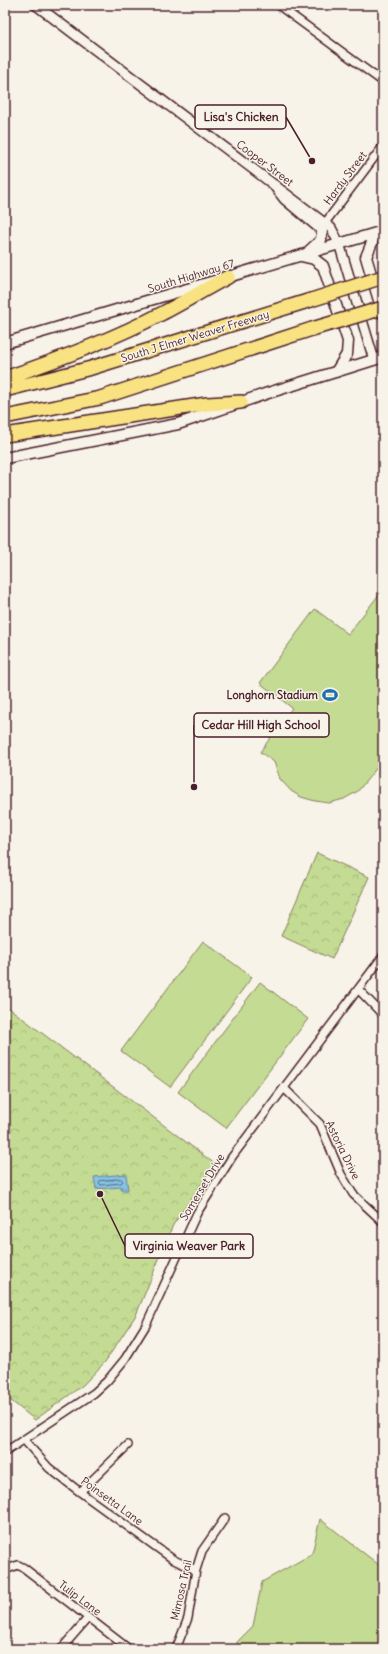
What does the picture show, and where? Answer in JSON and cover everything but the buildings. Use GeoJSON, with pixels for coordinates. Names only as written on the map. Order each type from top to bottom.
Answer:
{"type":"FeatureCollection","features":[{"type":"Feature","properties":{"kind":"highway"},"geometry":{"type":"LineString","coordinates":[[5,378],[62,358],[124,332],[160,315],[228,277]]}},
{"type":"Feature","properties":{"kind":"highway","name":"South J Elmer Weaver Freeway"},"geometry":{"type":"LineString","coordinates":[[5,390],[91,368],[383,278]]}},
{"type":"Feature","properties":{"kind":"highway"},"geometry":{"type":"LineString","coordinates":[[5,417],[100,398],[383,308]]}},
{"type":"Feature","properties":{"kind":"highway"},"geometry":{"type":"LineString","coordinates":[[5,435],[207,404],[241,402]]}},
{"type":"Feature","properties":{"kind":"main road"},"geometry":{"type":"LineString","coordinates":[[275,186],[285,200],[322,230],[322,235],[317,244],[300,256]]}},
{"type":"Feature","properties":{"kind":"main road"},"geometry":{"type":"LineString","coordinates":[[379,232],[366,257],[383,314]]}},
{"type":"Feature","properties":{"kind":"main road","name":"South Highway 67"},"geometry":{"type":"LineString","coordinates":[[5,343],[379,232]]}},
{"type":"Feature","properties":{"kind":"main road"},"geometry":{"type":"LineString","coordinates":[[300,256],[314,259],[323,266],[348,341],[348,354],[336,372]]}},
{"type":"Feature","properties":{"kind":"main road"},"geometry":{"type":"LineString","coordinates":[[5,458],[178,424],[378,358]]}},
{"type":"Feature","properties":{"kind":"street","name":"Cooper Street"},"geometry":{"type":"LineString","coordinates":[[36,5],[325,223],[334,233],[339,243],[378,358]]}},
{"type":"Feature","properties":{"kind":"street"},"geometry":{"type":"LineString","coordinates":[[278,5],[383,82]]}},
{"type":"Feature","properties":{"kind":"street","name":"Hardy Street"},"geometry":{"type":"LineString","coordinates":[[325,223],[383,146]]}},
{"type":"Feature","properties":{"kind":"street","name":"Somerset Drive"},"geometry":{"type":"LineString","coordinates":[[5,1452],[94,1393],[107,1381],[125,1360],[146,1325],[197,1213],[232,1157],[383,956]]}},
{"type":"Feature","properties":{"kind":"street"},"geometry":{"type":"LineString","coordinates":[[358,989],[383,1015]]}},
{"type":"Feature","properties":{"kind":"street","name":"Astoria Drive"},"geometry":{"type":"LineString","coordinates":[[284,1088],[320,1124],[341,1174],[353,1194],[383,1222]]}},
{"type":"Feature","properties":{"kind":"street","name":"Poinsetta Lane"},"geometry":{"type":"LineString","coordinates":[[24,1440],[49,1468],[80,1492],[174,1560],[196,1570]]}},
{"type":"Feature","properties":{"kind":"street"},"geometry":{"type":"LineString","coordinates":[[80,1492],[128,1445]]}},
{"type":"Feature","properties":{"kind":"street","name":"Mimosa Trail"},"geometry":{"type":"LineString","coordinates":[[176,1649],[188,1618],[196,1570],[202,1551],[225,1518]]}},
{"type":"Feature","properties":{"kind":"street","name":"Tulip Lane"},"geometry":{"type":"LineString","coordinates":[[5,1570],[18,1565],[129,1649]]}},
{"type":"Feature","properties":{"kind":"street"},"geometry":{"type":"LineString","coordinates":[[61,1649],[88,1618]]}},
{"type":"Feature","properties":{"kind":"green space","name":"Longhorn Stadium"},"geometry":{"type":"Polygon","coordinates":[[[381,592],[383,593],[383,760],[358,791],[344,799],[329,803],[301,797],[291,791],[280,779],[274,762],[260,752],[292,708],[260,683],[315,609],[348,634],[381,592]]]}},
{"type":"Feature","properties":{"kind":"green space"},"geometry":{"type":"Polygon","coordinates":[[[317,853],[369,877],[332,959],[281,936],[317,853]]]}},
{"type":"Feature","properties":{"kind":"green space"},"geometry":{"type":"Polygon","coordinates":[[[203,941],[252,977],[170,1087],[121,1051],[203,941]]]}},
{"type":"Feature","properties":{"kind":"green space"},"geometry":{"type":"Polygon","coordinates":[[[260,982],[308,1019],[226,1128],[178,1092],[260,982]]]}},
{"type":"Feature","properties":{"kind":"green space"},"geometry":{"type":"Polygon","coordinates":[[[5,1005],[215,1164],[173,1225],[136,1315],[105,1362],[83,1385],[35,1420],[5,1396],[5,1005]]]}},
{"type":"Feature","properties":{"kind":"green space"},"geometry":{"type":"Polygon","coordinates":[[[320,1519],[383,1568],[383,1649],[237,1649],[237,1642],[253,1626],[262,1582],[312,1554],[320,1519]]]}},
{"type":"Feature","properties":{"kind":"water"},"geometry":{"type":"Polygon","coordinates":[[[126,1174],[128,1190],[122,1190],[121,1187],[96,1189],[94,1177],[126,1174]]]}},
{"type":"Feature","properties":{"kind":"place","name":"Lisa's Chicken"},"geometry":{"type":"Point","coordinates":[312,161]}},
{"type":"Feature","properties":{"kind":"place","name":"Longhorn Stadium"},"geometry":{"type":"Point","coordinates":[330,695]}},
{"type":"Feature","properties":{"kind":"place","name":"Cedar Hill High School"},"geometry":{"type":"Point","coordinates":[194,787]}},
{"type":"Feature","properties":{"kind":"place","name":"Virginia Weaver Park"},"geometry":{"type":"Point","coordinates":[100,1194]}}]}
